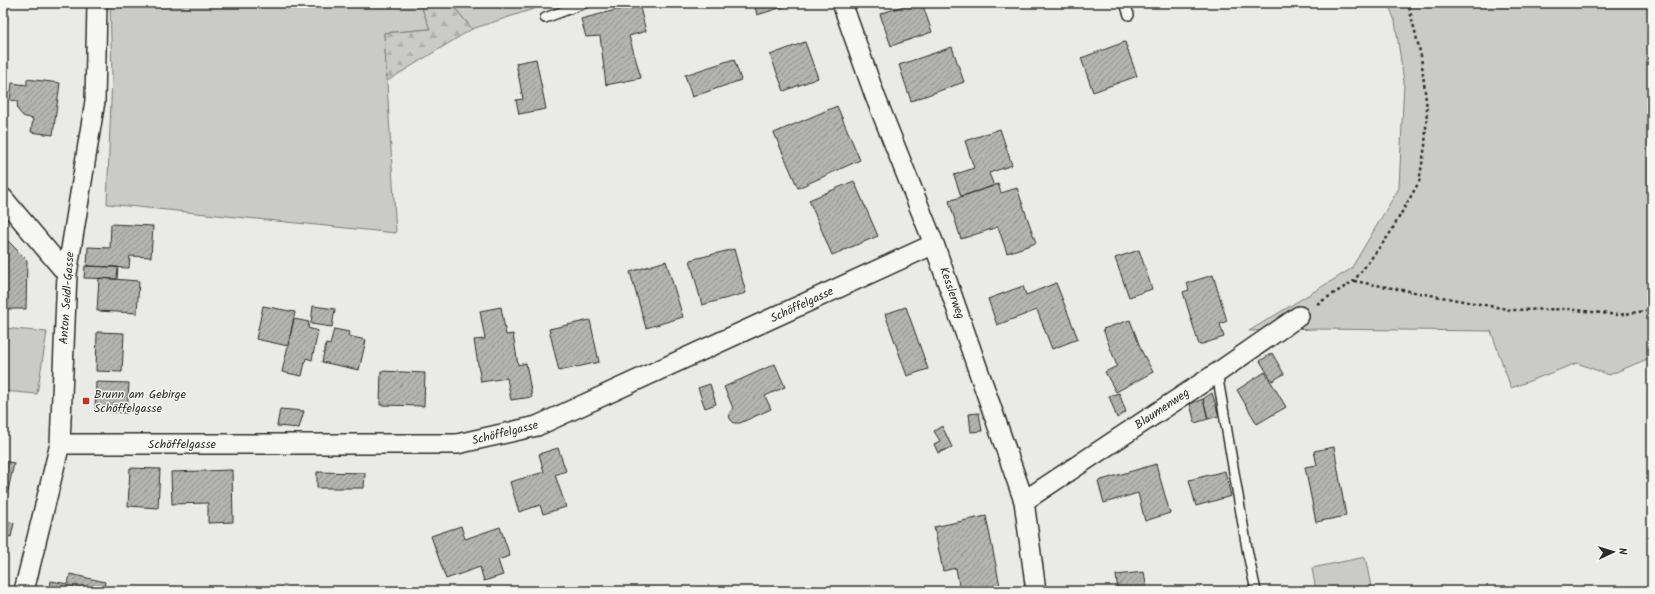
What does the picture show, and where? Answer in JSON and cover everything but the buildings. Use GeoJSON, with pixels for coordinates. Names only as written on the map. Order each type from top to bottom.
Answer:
{"type":"FeatureCollection","features":[{"type":"Feature","properties":{"kind":"street","name":"Anton Seidl-Gasse"},"geometry":{"type":"LineString","coordinates":[[24,591],[60,444],[67,274],[94,101],[97,3]]}},
{"type":"Feature","properties":{"kind":"street","name":"Kesslerweg"},"geometry":{"type":"LineString","coordinates":[[842,3],[875,96],[934,244],[1024,501],[1036,591]]}},
{"type":"Feature","properties":{"kind":"street"},"geometry":{"type":"LineString","coordinates":[[3,198],[67,274]]}},
{"type":"Feature","properties":{"kind":"street","name":"Schöffelgasse"},"geometry":{"type":"LineString","coordinates":[[60,444],[457,444],[537,426],[934,244]]}},
{"type":"Feature","properties":{"kind":"street","name":"Blaumenweg"},"geometry":{"type":"LineString","coordinates":[[1024,501],[1217,373],[1299,316]]}},
{"type":"Feature","properties":{"kind":"lane"},"geometry":{"type":"LineString","coordinates":[[545,18],[585,3]]}},
{"type":"Feature","properties":{"kind":"lane"},"geometry":{"type":"LineString","coordinates":[[1125,3],[1129,15]]}},
{"type":"Feature","properties":{"kind":"lane"},"geometry":{"type":"LineString","coordinates":[[1217,373],[1248,554],[1256,591]]}},
{"type":"Feature","properties":{"kind":"path"},"geometry":{"type":"LineString","coordinates":[[1299,316],[1354,281],[1389,235],[1419,182],[1425,146],[1427,109],[1421,56],[1408,3]]}},
{"type":"Feature","properties":{"kind":"path"},"geometry":{"type":"LineString","coordinates":[[1354,281],[1512,310],[1568,309],[1618,315],[1652,310]]}},
{"type":"Feature","properties":{"kind":"green space"},"geometry":{"type":"Polygon","coordinates":[[[110,3],[420,3],[430,29],[384,33],[396,233],[107,204],[112,75],[110,3]]]}},
{"type":"Feature","properties":{"kind":"green space"},"geometry":{"type":"Polygon","coordinates":[[[420,3],[451,3],[472,29],[387,81],[384,33],[430,29],[420,3]]]}},
{"type":"Feature","properties":{"kind":"green space"},"geometry":{"type":"Polygon","coordinates":[[[451,3],[552,3],[472,29],[451,3]]]}},
{"type":"Feature","properties":{"kind":"green space"},"geometry":{"type":"Polygon","coordinates":[[[1388,3],[1652,3],[1652,357],[1609,375],[1577,363],[1511,388],[1491,331],[1318,329],[1249,331],[1351,269],[1399,188],[1404,82],[1395,21],[1388,3]]]}},
{"type":"Feature","properties":{"kind":"green space"},"geometry":{"type":"Polygon","coordinates":[[[3,328],[47,332],[37,394],[3,391],[3,328]]]}},
{"type":"Feature","properties":{"kind":"green space"},"geometry":{"type":"Polygon","coordinates":[[[1365,557],[1372,591],[1316,591],[1312,568],[1365,557]]]}},
{"type":"Feature","properties":{"kind":"place","name":"Brunn am Gebirge Schöffelgasse"},"geometry":{"type":"Point","coordinates":[86,401]}}]}
